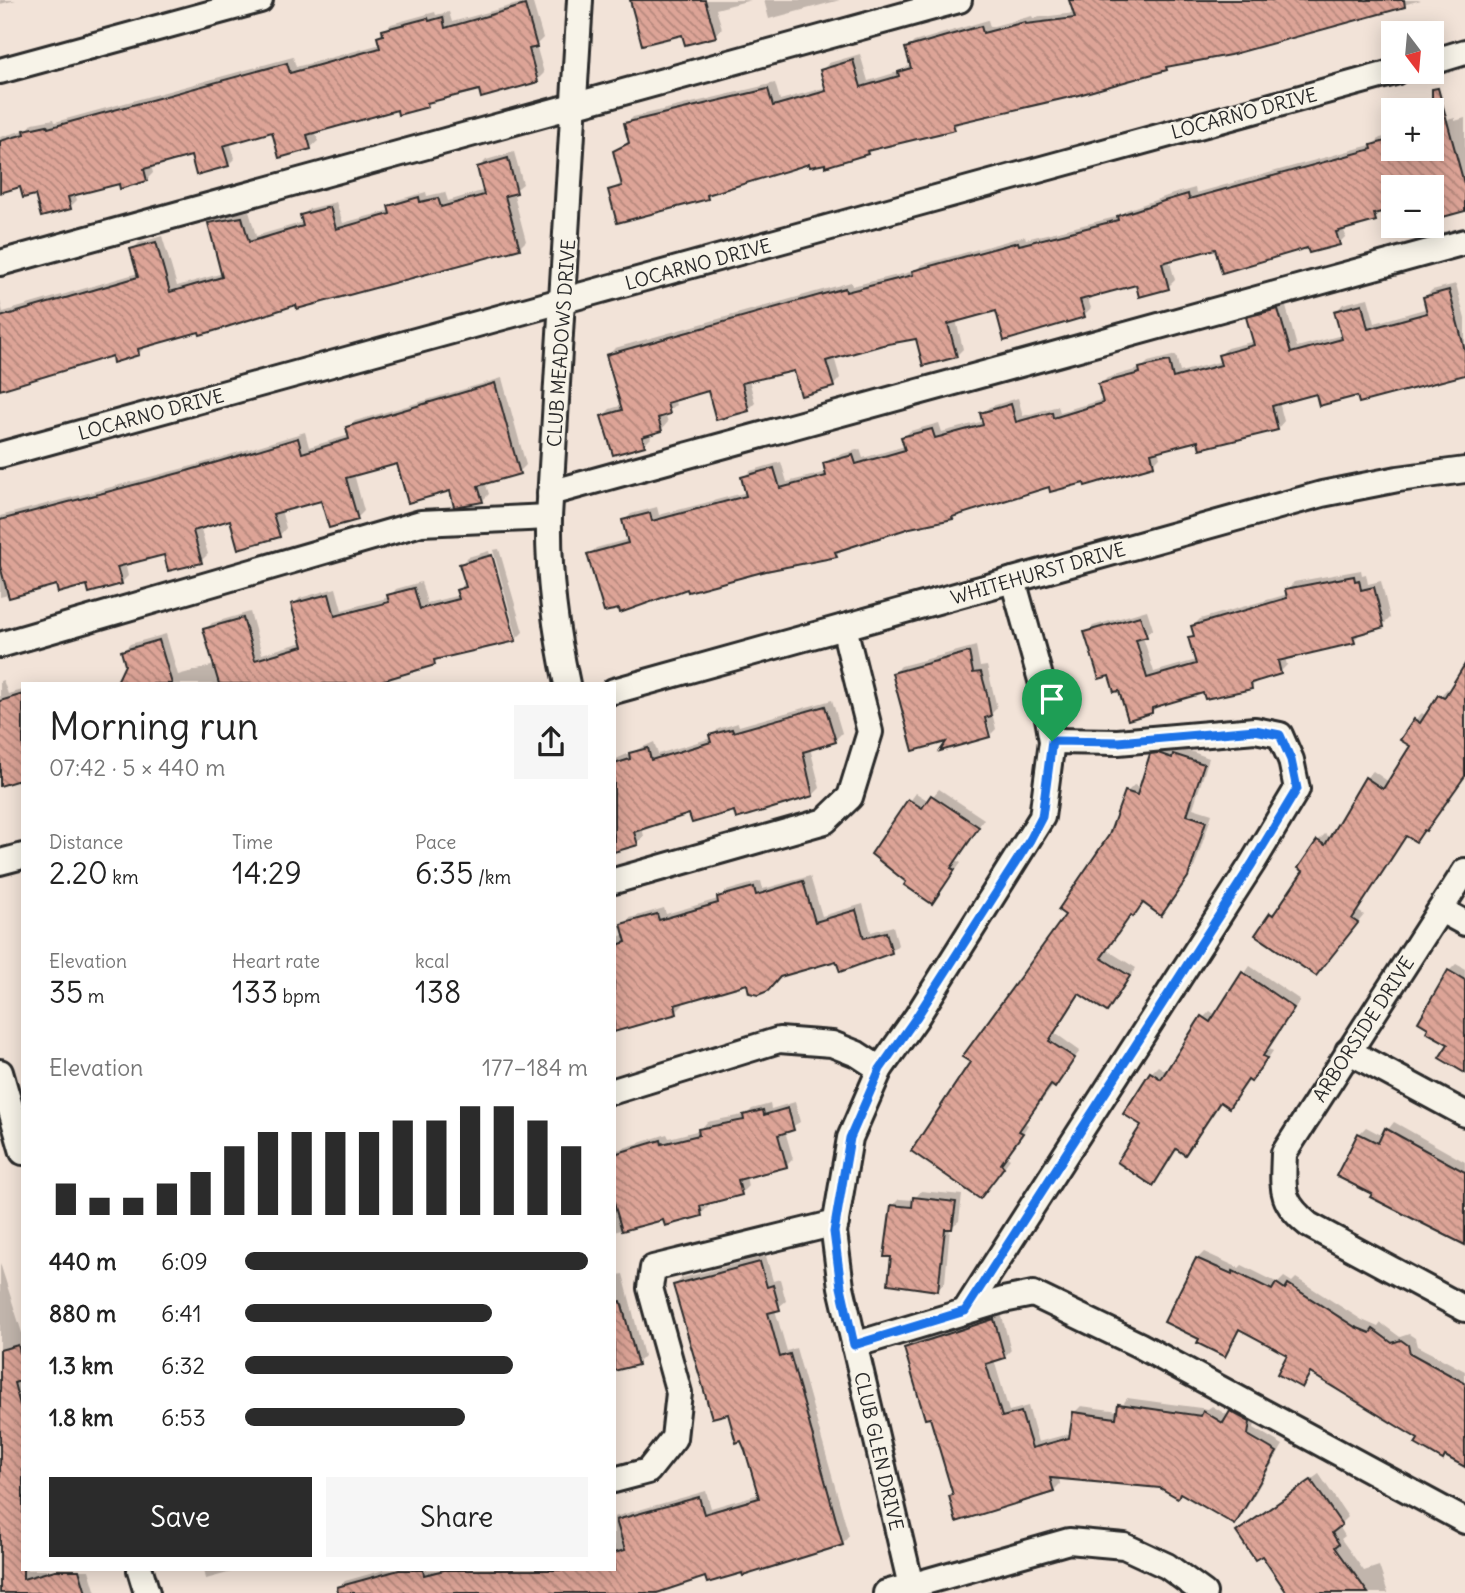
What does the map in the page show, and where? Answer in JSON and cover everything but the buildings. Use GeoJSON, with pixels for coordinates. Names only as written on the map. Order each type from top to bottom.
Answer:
{"type":"FeatureCollection","features":[{"type":"Feature","properties":{"kind":"street"},"geometry":{"type":"LineString","coordinates":[[0,71],[260,0]]}},
{"type":"Feature","properties":{"kind":"street","name":"CLUB MEADOWS DRIVE"},"geometry":{"type":"LineString","coordinates":[[567,682],[556,637],[549,558],[550,505],[565,300],[580,0]]}},
{"type":"Feature","properties":{"kind":"street"},"geometry":{"type":"LineString","coordinates":[[0,263],[959,0]]}},
{"type":"Feature","properties":{"kind":"street"},"geometry":{"type":"LineString","coordinates":[[1444,58],[1465,52]]}},
{"type":"Feature","properties":{"kind":"street","name":"LOCARNO DRIVE"},"geometry":{"type":"LineString","coordinates":[[0,455],[1381,76]]}},
{"type":"Feature","properties":{"kind":"street"},"geometry":{"type":"LineString","coordinates":[[0,645],[421,523],[550,505],[1465,242]]}},
{"type":"Feature","properties":{"kind":"street","name":"WHITEHURST DRIVE"},"geometry":{"type":"LineString","coordinates":[[616,690],[1322,494],[1398,479],[1465,470]]}},
{"type":"Feature","properties":{"kind":"street","name":"CLUB GLEN DRIVE"},"geometry":{"type":"LineString","coordinates":[[911,1586],[841,1287],[836,1223],[850,1138],[880,1069],[916,1018],[1042,817],[1052,741],[1042,684],[1013,580]]}},
{"type":"Feature","properties":{"kind":"street"},"geometry":{"type":"LineString","coordinates":[[616,880],[825,821],[850,797],[870,732],[844,628]]}},
{"type":"Feature","properties":{"kind":"street"},"geometry":{"type":"LineString","coordinates":[[965,1311],[1252,864],[1297,789],[1291,760],[1280,735],[1255,730],[1118,742],[1052,741]]}},
{"type":"Feature","properties":{"kind":"street"},"geometry":{"type":"LineString","coordinates":[[0,862],[21,857]]}},
{"type":"Feature","properties":{"kind":"street","name":"ARBORSIDE DRIVE"},"geometry":{"type":"LineString","coordinates":[[1465,871],[1284,1153],[1283,1194],[1293,1213],[1309,1225],[1465,1309]]}},
{"type":"Feature","properties":{"kind":"street"},"geometry":{"type":"LineString","coordinates":[[1441,910],[1465,923]]}},
{"type":"Feature","properties":{"kind":"street"},"geometry":{"type":"LineString","coordinates":[[616,1090],[779,1040],[832,1044],[857,1054],[880,1069]]}},
{"type":"Feature","properties":{"kind":"street"},"geometry":{"type":"LineString","coordinates":[[1348,1051],[1465,1114]]}},
{"type":"Feature","properties":{"kind":"street"},"geometry":{"type":"LineString","coordinates":[[0,1072],[21,1145]]}},
{"type":"Feature","properties":{"kind":"street"},"geometry":{"type":"LineString","coordinates":[[616,1479],[648,1471],[674,1438],[679,1393],[650,1288],[653,1268],[836,1223]]}},
{"type":"Feature","properties":{"kind":"street"},"geometry":{"type":"LineString","coordinates":[[854,1345],[965,1311],[1033,1294],[1061,1306],[1465,1521]]}},
{"type":"Feature","properties":{"kind":"street"},"geometry":{"type":"LineString","coordinates":[[886,1593],[1069,1541],[1124,1546],[1167,1566],[1204,1593]]}},
{"type":"Feature","properties":{"kind":"street"},"geometry":{"type":"LineString","coordinates":[[140,1571],[147,1593]]}},
{"type":"Feature","properties":{"kind":"route"},"geometry":{"type":"LineString","coordinates":[[1255,730],[1280,735],[1291,760],[1297,789],[1252,864],[965,1311],[854,1345],[841,1287],[834,1232],[850,1138],[880,1069],[916,1018],[1042,817],[1052,741],[1118,742],[1255,730]]}}]}
